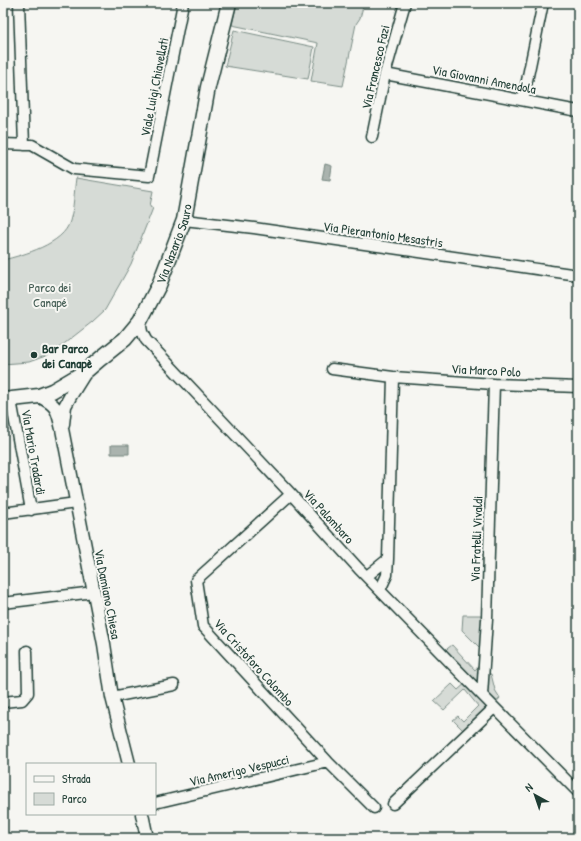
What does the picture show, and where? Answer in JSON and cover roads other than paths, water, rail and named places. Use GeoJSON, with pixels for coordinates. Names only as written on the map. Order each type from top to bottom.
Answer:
{"type":"FeatureCollection","features":[{"type":"Feature","properties":{"kind":"main road","name":"Via Nazario Sauro"},"geometry":{"type":"LineString","coordinates":[[7,400],[39,396],[52,391],[86,371],[125,339],[140,321],[159,286],[184,220],[208,87],[229,3]]}},
{"type":"Feature","properties":{"kind":"street"},"geometry":{"type":"LineString","coordinates":[[3,144],[24,145],[19,3]]}},
{"type":"Feature","properties":{"kind":"street","name":"Viale Luigi Chiavellati"},"geometry":{"type":"LineString","coordinates":[[24,145],[32,145],[74,169],[149,176],[183,3]]}},
{"type":"Feature","properties":{"kind":"street","name":"Via Francesco Fazi"},"geometry":{"type":"LineString","coordinates":[[372,137],[385,74],[405,3]]}},
{"type":"Feature","properties":{"kind":"street"},"geometry":{"type":"LineString","coordinates":[[523,100],[543,3]]}},
{"type":"Feature","properties":{"kind":"street","name":"Via Giovanni Amendola"},"geometry":{"type":"LineString","coordinates":[[385,74],[578,111]]}},
{"type":"Feature","properties":{"kind":"street","name":"Via Pierantonio Mesastris"},"geometry":{"type":"LineString","coordinates":[[184,220],[270,230],[578,275]]}},
{"type":"Feature","properties":{"kind":"street","name":"Via Palombaro"},"geometry":{"type":"LineString","coordinates":[[140,321],[142,332],[146,340],[380,590],[578,792]]}},
{"type":"Feature","properties":{"kind":"street"},"geometry":{"type":"LineString","coordinates":[[125,339],[134,338],[146,340]]}},
{"type":"Feature","properties":{"kind":"street","name":"Via Marco Polo"},"geometry":{"type":"LineString","coordinates":[[332,369],[394,377],[578,388]]}},
{"type":"Feature","properties":{"kind":"street","name":"Via Damiano Chiesa"},"geometry":{"type":"LineString","coordinates":[[62,429],[65,406],[86,371]]}},
{"type":"Feature","properties":{"kind":"street"},"geometry":{"type":"LineString","coordinates":[[380,590],[387,575],[394,377]]}},
{"type":"Feature","properties":{"kind":"street","name":"Via Fratelli Vivaldi"},"geometry":{"type":"LineString","coordinates":[[482,695],[487,619],[494,384]]}},
{"type":"Feature","properties":{"kind":"street","name":"Via Damiano Chiesa"},"geometry":{"type":"LineString","coordinates":[[39,396],[53,403],[62,429],[104,644],[112,697],[129,763]]}},
{"type":"Feature","properties":{"kind":"street","name":"Via Mario Tradardi"},"geometry":{"type":"LineString","coordinates":[[7,400],[31,510]]}},
{"type":"Feature","properties":{"kind":"street","name":"Via Cristoforo Colombo"},"geometry":{"type":"LineString","coordinates":[[291,494],[196,580],[203,626],[328,762],[374,808]]}},
{"type":"Feature","properties":{"kind":"street"},"geometry":{"type":"LineString","coordinates":[[3,513],[76,503]]}},
{"type":"Feature","properties":{"kind":"street"},"geometry":{"type":"LineString","coordinates":[[367,576],[388,558]]}},
{"type":"Feature","properties":{"kind":"street"},"geometry":{"type":"LineString","coordinates":[[3,603],[94,592]]}},
{"type":"Feature","properties":{"kind":"street"},"geometry":{"type":"LineString","coordinates":[[3,702],[22,700],[28,693],[26,652]]}},
{"type":"Feature","properties":{"kind":"street"},"geometry":{"type":"LineString","coordinates":[[112,697],[174,685]]}},
{"type":"Feature","properties":{"kind":"street"},"geometry":{"type":"LineString","coordinates":[[393,804],[494,708]]}},
{"type":"Feature","properties":{"kind":"street","name":"Via Amerigo Vespucci"},"geometry":{"type":"LineString","coordinates":[[156,803],[328,762]]}},
{"type":"Feature","properties":{"kind":"street"},"geometry":{"type":"LineString","coordinates":[[142,815],[147,838]]}},
{"type":"Feature","properties":{"kind":"place","name":"Bar Parco dei Canapè"},"geometry":{"type":"Point","coordinates":[34,355]}},
{"type":"Feature","properties":{"kind":"park label","name":"Parco dei Canapé"},"geometry":{"type":"Point","coordinates":[50,294]}}]}
